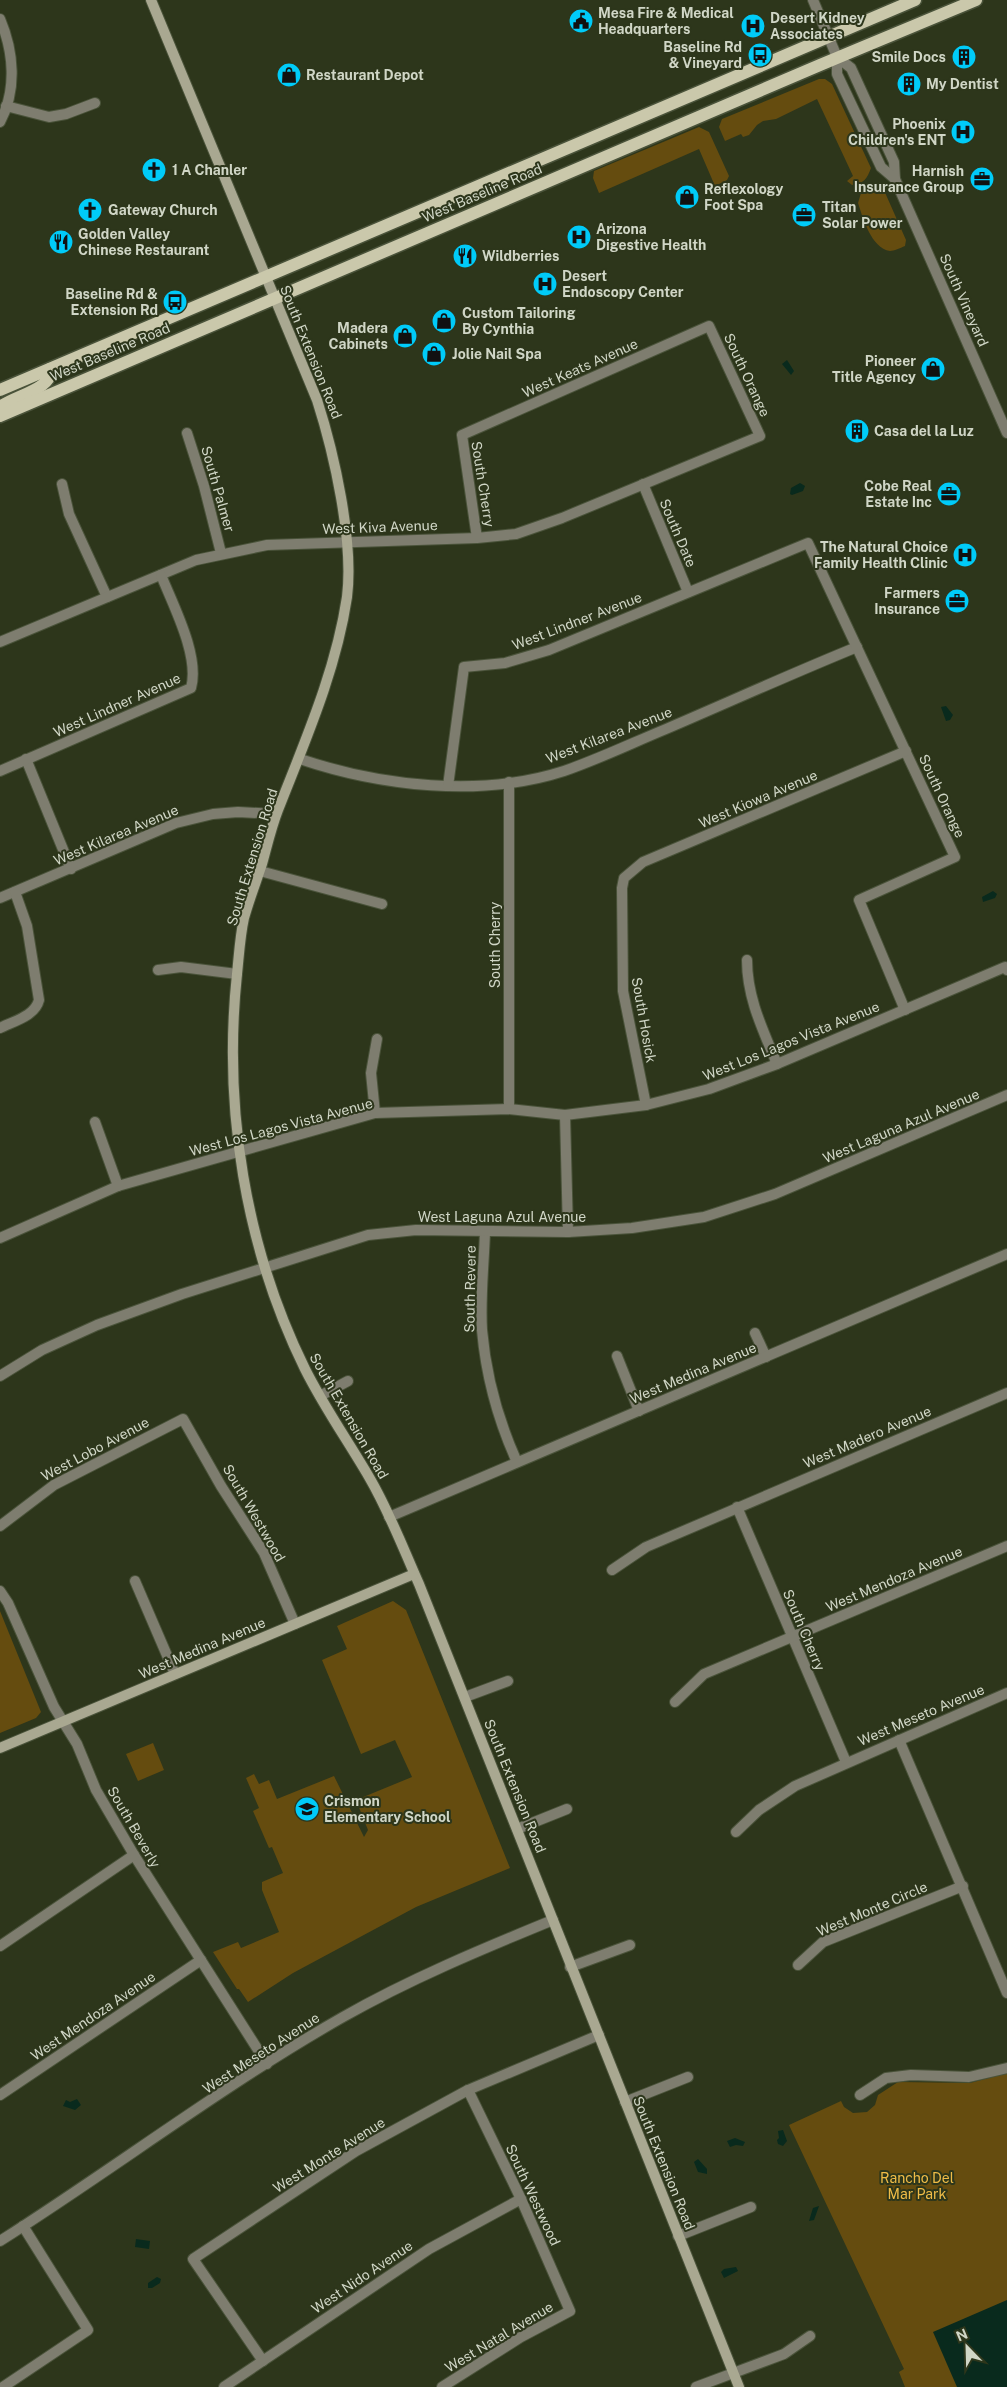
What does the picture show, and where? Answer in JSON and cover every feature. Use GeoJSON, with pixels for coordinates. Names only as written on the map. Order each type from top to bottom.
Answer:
{"type":"FeatureCollection","features":[{"type":"Feature","properties":{"kind":"main road","name":"West Baseline Road"},"geometry":{"type":"LineString","coordinates":[[0,390],[915,0]]}},
{"type":"Feature","properties":{"kind":"main road","name":"West Baseline Road"},"geometry":{"type":"LineString","coordinates":[[0,416],[837,57],[976,0]]}},
{"type":"Feature","properties":{"kind":"main road"},"geometry":{"type":"LineString","coordinates":[[0,407],[46,384],[50,377],[50,369]]}},
{"type":"Feature","properties":{"kind":"street","name":"South Extension Road"},"geometry":{"type":"LineString","coordinates":[[151,0],[314,392],[326,427],[335,467],[347,541],[347,594],[336,650],[300,759],[276,814],[244,919],[237,974],[233,1090],[239,1152],[265,1270],[285,1324],[320,1396],[368,1476],[389,1517],[414,1574],[465,1697],[570,1967],[599,2035],[739,2387]]}},
{"type":"Feature","properties":{"kind":"street","name":"South Vineyard"},"geometry":{"type":"LineString","coordinates":[[813,0],[837,57],[837,74],[881,167],[895,179]]}},
{"type":"Feature","properties":{"kind":"street"},"geometry":{"type":"LineString","coordinates":[[0,19],[7,36],[12,73],[6,106],[0,122]]}},
{"type":"Feature","properties":{"kind":"street","name":"South Vineyard"},"geometry":{"type":"LineString","coordinates":[[837,57],[851,68],[854,73],[894,162],[895,179],[1007,433]]}},
{"type":"Feature","properties":{"kind":"street"},"geometry":{"type":"LineString","coordinates":[[6,106],[48,117],[66,114],[95,103]]}},
{"type":"Feature","properties":{"kind":"street","name":"West Keats Avenue"},"geometry":{"type":"LineString","coordinates":[[462,435],[709,326]]}},
{"type":"Feature","properties":{"kind":"street","name":"South Orange"},"geometry":{"type":"LineString","coordinates":[[709,326],[760,436]]}},
{"type":"Feature","properties":{"kind":"street","name":"South Palmer"},"geometry":{"type":"LineString","coordinates":[[187,433],[204,486],[221,553]]}},
{"type":"Feature","properties":{"kind":"street","name":"South Cherry"},"geometry":{"type":"LineString","coordinates":[[462,435],[477,538]]}},
{"type":"Feature","properties":{"kind":"street","name":"West Kiva Avenue"},"geometry":{"type":"LineString","coordinates":[[0,642],[161,574],[196,560],[221,553],[267,544],[477,538],[516,534],[562,518],[760,436]]}},
{"type":"Feature","properties":{"kind":"street"},"geometry":{"type":"LineString","coordinates":[[62,484],[70,514],[107,597]]}},
{"type":"Feature","properties":{"kind":"street","name":"South Date"},"geometry":{"type":"LineString","coordinates":[[643,484],[688,592]]}},
{"type":"Feature","properties":{"kind":"street","name":"South Orange"},"geometry":{"type":"LineString","coordinates":[[808,543],[955,857],[859,900],[905,1010]]}},
{"type":"Feature","properties":{"kind":"street","name":"West Lindner Avenue"},"geometry":{"type":"LineString","coordinates":[[448,786],[464,667],[505,663],[549,650],[808,543]]}},
{"type":"Feature","properties":{"kind":"street","name":"West Lindner Avenue"},"geometry":{"type":"LineString","coordinates":[[0,771],[191,688],[194,677],[186,638],[161,574]]}},
{"type":"Feature","properties":{"kind":"street","name":"West Kilarea Avenue"},"geometry":{"type":"LineString","coordinates":[[300,759],[336,771],[389,782],[448,786],[509,782],[563,771],[857,647]]}},
{"type":"Feature","properties":{"kind":"street","name":"West Kiowa Avenue"},"geometry":{"type":"LineString","coordinates":[[624,878],[644,862],[906,751]]}},
{"type":"Feature","properties":{"kind":"street"},"geometry":{"type":"LineString","coordinates":[[26,759],[71,869]]}},
{"type":"Feature","properties":{"kind":"street","name":"South Cherry"},"geometry":{"type":"LineString","coordinates":[[509,782],[509,1109]]}},
{"type":"Feature","properties":{"kind":"street","name":"West Kilarea Avenue"},"geometry":{"type":"LineString","coordinates":[[0,898],[176,823],[213,814],[238,812],[276,814]]}},
{"type":"Feature","properties":{"kind":"street"},"geometry":{"type":"LineString","coordinates":[[260,871],[382,904]]}},
{"type":"Feature","properties":{"kind":"street","name":"South Hosick"},"geometry":{"type":"LineString","coordinates":[[624,878],[622,888],[623,991],[646,1105]]}},
{"type":"Feature","properties":{"kind":"street"},"geometry":{"type":"LineString","coordinates":[[0,1028],[30,1013],[37,1007],[40,1000],[27,926],[15,892]]}},
{"type":"Feature","properties":{"kind":"street"},"geometry":{"type":"LineString","coordinates":[[747,960],[747,979],[753,1006],[777,1064]]}},
{"type":"Feature","properties":{"kind":"street"},"geometry":{"type":"LineString","coordinates":[[158,970],[181,967],[237,974]]}},
{"type":"Feature","properties":{"kind":"street","name":"West Los Lagos Vista Avenue"},"geometry":{"type":"LineString","coordinates":[[1,1234],[118,1186],[375,1113],[509,1109],[565,1115],[646,1105],[709,1089],[777,1064],[1006,968]]}},
{"type":"Feature","properties":{"kind":"street"},"geometry":{"type":"LineString","coordinates":[[375,1113],[371,1073],[377,1039]]}},
{"type":"Feature","properties":{"kind":"street","name":"West Laguna Azul Avenue"},"geometry":{"type":"LineString","coordinates":[[0,1376],[42,1350],[96,1325],[182,1294],[265,1270],[368,1235],[416,1230],[568,1232],[632,1228],[704,1217],[775,1194],[1007,1096]]}},
{"type":"Feature","properties":{"kind":"street"},"geometry":{"type":"LineString","coordinates":[[565,1115],[568,1232]]}},
{"type":"Feature","properties":{"kind":"street"},"geometry":{"type":"LineString","coordinates":[[95,1122],[118,1186]]}},
{"type":"Feature","properties":{"kind":"street","name":"South Revere"},"geometry":{"type":"LineString","coordinates":[[485,1231],[482,1308],[488,1377],[502,1426],[517,1462]]}},
{"type":"Feature","properties":{"kind":"street","name":"West Medina Avenue"},"geometry":{"type":"LineString","coordinates":[[389,1517],[1007,1254]]}},
{"type":"Feature","properties":{"kind":"street"},"geometry":{"type":"LineString","coordinates":[[755,1333],[766,1357]]}},
{"type":"Feature","properties":{"kind":"street"},"geometry":{"type":"LineString","coordinates":[[617,1356],[639,1410]]}},
{"type":"Feature","properties":{"kind":"street"},"geometry":{"type":"LineString","coordinates":[[320,1396],[348,1380]]}},
{"type":"Feature","properties":{"kind":"street","name":"West Madero Avenue"},"geometry":{"type":"LineString","coordinates":[[612,1570],[646,1547],[1007,1393]]}},
{"type":"Feature","properties":{"kind":"street","name":"West Lobo Avenue"},"geometry":{"type":"LineString","coordinates":[[0,1526],[54,1486],[183,1419]]}},
{"type":"Feature","properties":{"kind":"street","name":"South Westwood"},"geometry":{"type":"LineString","coordinates":[[183,1419],[221,1486],[264,1553],[295,1624]]}},
{"type":"Feature","properties":{"kind":"street","name":"South Cherry"},"geometry":{"type":"LineString","coordinates":[[737,1507],[846,1762]]}},
{"type":"Feature","properties":{"kind":"street","name":"West Mendoza Avenue"},"geometry":{"type":"LineString","coordinates":[[675,1702],[704,1674],[1007,1546]]}},
{"type":"Feature","properties":{"kind":"street","name":"West Medina Avenue"},"geometry":{"type":"LineString","coordinates":[[0,1748],[414,1574]]}},
{"type":"Feature","properties":{"kind":"street"},"geometry":{"type":"LineString","coordinates":[[135,1581],[175,1674]]}},
{"type":"Feature","properties":{"kind":"street","name":"South Beverly"},"geometry":{"type":"LineString","coordinates":[[0,1591],[8,1603],[62,1722],[77,1744],[96,1790],[134,1855],[267,2064]]}},
{"type":"Feature","properties":{"kind":"street"},"geometry":{"type":"LineString","coordinates":[[465,1697],[508,1680]]}},
{"type":"Feature","properties":{"kind":"street","name":"West Meseto Avenue"},"geometry":{"type":"LineString","coordinates":[[736,1832],[759,1810],[795,1786],[1007,1693]]}},
{"type":"Feature","properties":{"kind":"street"},"geometry":{"type":"LineString","coordinates":[[900,1740],[1007,1993]]}},
{"type":"Feature","properties":{"kind":"street"},"geometry":{"type":"LineString","coordinates":[[517,1829],[567,1809]]}},
{"type":"Feature","properties":{"kind":"street"},"geometry":{"type":"LineString","coordinates":[[0,1946],[134,1855]]}},
{"type":"Feature","properties":{"kind":"street","name":"West Monte Circle"},"geometry":{"type":"LineString","coordinates":[[798,1965],[823,1942],[963,1886]]}},
{"type":"Feature","properties":{"kind":"street","name":"West Meseto Avenue"},"geometry":{"type":"LineString","coordinates":[[0,2241],[267,2064],[344,2017],[484,1948],[553,1920]]}},
{"type":"Feature","properties":{"kind":"street"},"geometry":{"type":"LineString","coordinates":[[570,1967],[630,1945]]}},
{"type":"Feature","properties":{"kind":"street","name":"West Mendoza Avenue"},"geometry":{"type":"LineString","coordinates":[[0,2095],[201,1960]]}},
{"type":"Feature","properties":{"kind":"street","name":"West Monte Avenue"},"geometry":{"type":"LineString","coordinates":[[263,2361],[193,2259],[356,2151],[468,2090],[599,2035]]}},
{"type":"Feature","properties":{"kind":"street"},"geometry":{"type":"LineString","coordinates":[[860,2096],[886,2078],[911,2075],[969,2077],[1007,2068]]}},
{"type":"Feature","properties":{"kind":"street"},"geometry":{"type":"LineString","coordinates":[[625,2102],[688,2076]]}},
{"type":"Feature","properties":{"kind":"street","name":"South Westwood"},"geometry":{"type":"LineString","coordinates":[[468,2090],[521,2199],[570,2312]]}},
{"type":"Feature","properties":{"kind":"street","name":"West Nido Avenue"},"geometry":{"type":"LineString","coordinates":[[224,2387],[429,2249],[521,2199]]}},
{"type":"Feature","properties":{"kind":"street"},"geometry":{"type":"LineString","coordinates":[[678,2236],[751,2207]]}},
{"type":"Feature","properties":{"kind":"street"},"geometry":{"type":"LineString","coordinates":[[3,2387],[88,2330],[23,2226]]}},
{"type":"Feature","properties":{"kind":"street","name":"West Natal Avenue"},"geometry":{"type":"LineString","coordinates":[[442,2387],[521,2338],[570,2312]]}},
{"type":"Feature","properties":{"kind":"street"},"geometry":{"type":"LineString","coordinates":[[696,2387],[784,2354],[810,2336]]}},
{"type":"Feature","properties":{"kind":"green space"},"geometry":{"type":"Polygon","coordinates":[[[819,79],[825,79],[832,84],[871,168],[862,182],[852,185],[847,181],[853,176],[817,99],[776,119],[763,121],[749,135],[743,137],[741,134],[725,141],[719,127],[722,119],[819,79]]]}},
{"type":"Feature","properties":{"kind":"green space"},"geometry":{"type":"Polygon","coordinates":[[[699,127],[709,132],[729,176],[727,180],[715,186],[699,149],[599,193],[593,178],[594,171],[699,127]]]}},
{"type":"Feature","properties":{"kind":"green space"},"geometry":{"type":"Polygon","coordinates":[[[868,187],[883,188],[906,240],[905,246],[890,251],[883,249],[869,232],[858,203],[861,193],[868,187]]]}},
{"type":"Feature","properties":{"kind":"green space"},"geometry":{"type":"Polygon","coordinates":[[[393,1601],[406,1610],[510,1868],[416,1907],[293,1973],[248,2002],[239,1989],[237,1989],[213,1952],[238,1942],[241,1948],[279,1932],[262,1890],[262,1882],[283,1873],[272,1847],[269,1848],[253,1811],[259,1808],[246,1778],[254,1774],[259,1784],[269,1780],[277,1799],[334,1776],[364,1837],[368,1830],[356,1800],[412,1777],[395,1740],[361,1754],[322,1660],[347,1649],[337,1626],[393,1601]]]}},
{"type":"Feature","properties":{"kind":"green space"},"geometry":{"type":"Polygon","coordinates":[[[0,1611],[41,1712],[36,1718],[0,1733],[0,1611]]]}},
{"type":"Feature","properties":{"kind":"green space"},"geometry":{"type":"Polygon","coordinates":[[[153,1743],[164,1770],[138,1781],[126,1754],[153,1743]]]}},
{"type":"Feature","properties":{"kind":"green space","name":"Rancho Del Mar Park"},"geometry":{"type":"Polygon","coordinates":[[[1007,2073],[1007,2387],[905,2387],[899,2372],[904,2369],[789,2125],[841,2101],[844,2107],[853,2113],[867,2112],[875,2105],[878,2095],[898,2082],[970,2083],[1007,2073]]]}},
{"type":"Feature","properties":{"kind":"shaded area"},"geometry":{"type":"Polygon","coordinates":[[[787,360],[794,371],[791,375],[782,364],[787,360]]]}},
{"type":"Feature","properties":{"kind":"shaded area"},"geometry":{"type":"Polygon","coordinates":[[[800,483],[805,486],[803,491],[790,494],[791,488],[800,483]]]}},
{"type":"Feature","properties":{"kind":"shaded area"},"geometry":{"type":"Polygon","coordinates":[[[946,706],[953,715],[950,720],[946,721],[941,707],[946,706]]]}},
{"type":"Feature","properties":{"kind":"shaded area"},"geometry":{"type":"Polygon","coordinates":[[[993,891],[997,894],[995,898],[983,902],[982,897],[993,891]]]}},
{"type":"Feature","properties":{"kind":"shaded area"},"geometry":{"type":"Polygon","coordinates":[[[77,2099],[81,2105],[75,2110],[63,2106],[66,2100],[70,2102],[77,2099]]]}},
{"type":"Feature","properties":{"kind":"shaded area"},"geometry":{"type":"Polygon","coordinates":[[[783,2130],[787,2141],[783,2146],[778,2144],[777,2140],[779,2138],[778,2131],[783,2130]]]}},
{"type":"Feature","properties":{"kind":"shaded area"},"geometry":{"type":"Polygon","coordinates":[[[735,2138],[745,2142],[743,2146],[736,2145],[730,2147],[727,2141],[735,2138]]]}},
{"type":"Feature","properties":{"kind":"shaded area"},"geometry":{"type":"Polygon","coordinates":[[[698,2159],[707,2169],[707,2174],[698,2172],[694,2162],[698,2159]]]}},
{"type":"Feature","properties":{"kind":"shaded area"},"geometry":{"type":"Polygon","coordinates":[[[819,2206],[814,2220],[809,2221],[813,2208],[819,2206]]]}},
{"type":"Feature","properties":{"kind":"shaded area"},"geometry":{"type":"Polygon","coordinates":[[[136,2239],[150,2241],[149,2249],[135,2247],[136,2239]]]}},
{"type":"Feature","properties":{"kind":"shaded area"},"geometry":{"type":"Polygon","coordinates":[[[736,2267],[738,2271],[724,2278],[721,2272],[724,2269],[736,2267]]]}},
{"type":"Feature","properties":{"kind":"shaded area"},"geometry":{"type":"Polygon","coordinates":[[[157,2277],[161,2279],[160,2283],[152,2288],[148,2288],[148,2283],[157,2277]]]}},
{"type":"Feature","properties":{"kind":"shaded area"},"geometry":{"type":"Polygon","coordinates":[[[1007,2300],[1007,2387],[957,2387],[933,2332],[1007,2300]]]}},
{"type":"Feature","properties":{"kind":"place","name":"Mesa Fire & Medical Headquarters"},"geometry":{"type":"Point","coordinates":[581,21]}},
{"type":"Feature","properties":{"kind":"place","name":"Desert Kidney Associates"},"geometry":{"type":"Point","coordinates":[753,26]}},
{"type":"Feature","properties":{"kind":"place","name":"Baseline Rd & Vineyard"},"geometry":{"type":"Point","coordinates":[760,55]}},
{"type":"Feature","properties":{"kind":"place","name":"Smile Docs"},"geometry":{"type":"Point","coordinates":[964,57]}},
{"type":"Feature","properties":{"kind":"place","name":"Restaurant Depot"},"geometry":{"type":"Point","coordinates":[289,75]}},
{"type":"Feature","properties":{"kind":"place","name":"My Dentist"},"geometry":{"type":"Point","coordinates":[909,84]}},
{"type":"Feature","properties":{"kind":"place","name":"Phoenix Children's ENT"},"geometry":{"type":"Point","coordinates":[963,132]}},
{"type":"Feature","properties":{"kind":"place","name":"1 A Chanler"},"geometry":{"type":"Point","coordinates":[154,170]}},
{"type":"Feature","properties":{"kind":"place","name":"Harnish Insurance Group"},"geometry":{"type":"Point","coordinates":[982,179]}},
{"type":"Feature","properties":{"kind":"place","name":"Reflexology Foot Spa"},"geometry":{"type":"Point","coordinates":[687,197]}},
{"type":"Feature","properties":{"kind":"place","name":"Gateway Church"},"geometry":{"type":"Point","coordinates":[90,210]}},
{"type":"Feature","properties":{"kind":"place","name":"Titan Solar Power"},"geometry":{"type":"Point","coordinates":[804,215]}},
{"type":"Feature","properties":{"kind":"place","name":"Arizona Digestive Health"},"geometry":{"type":"Point","coordinates":[579,237]}},
{"type":"Feature","properties":{"kind":"place","name":"Golden Valley Chinese Restaurant"},"geometry":{"type":"Point","coordinates":[61,242]}},
{"type":"Feature","properties":{"kind":"place","name":"Wildberries"},"geometry":{"type":"Point","coordinates":[465,256]}},
{"type":"Feature","properties":{"kind":"place","name":"Desert Endoscopy Center"},"geometry":{"type":"Point","coordinates":[545,284]}},
{"type":"Feature","properties":{"kind":"place","name":"Baseline Rd & Extension Rd"},"geometry":{"type":"Point","coordinates":[175,302]}},
{"type":"Feature","properties":{"kind":"place","name":"Custom Tailoring By Cynthia"},"geometry":{"type":"Point","coordinates":[444,321]}},
{"type":"Feature","properties":{"kind":"place","name":"Madera Cabinets"},"geometry":{"type":"Point","coordinates":[405,336]}},
{"type":"Feature","properties":{"kind":"place","name":"Jolie Nail Spa"},"geometry":{"type":"Point","coordinates":[434,354]}},
{"type":"Feature","properties":{"kind":"place","name":"Pioneer Title Agency"},"geometry":{"type":"Point","coordinates":[933,369]}},
{"type":"Feature","properties":{"kind":"place","name":"Casa del la Luz"},"geometry":{"type":"Point","coordinates":[857,431]}},
{"type":"Feature","properties":{"kind":"place","name":"Cobe Real Estate Inc"},"geometry":{"type":"Point","coordinates":[949,494]}},
{"type":"Feature","properties":{"kind":"place","name":"The Natural Choice Family Health Clinic"},"geometry":{"type":"Point","coordinates":[965,555]}},
{"type":"Feature","properties":{"kind":"place","name":"Farmers Insurance"},"geometry":{"type":"Point","coordinates":[957,601]}},
{"type":"Feature","properties":{"kind":"place","name":"Crismon Elementary School"},"geometry":{"type":"Point","coordinates":[307,1809]}}]}
